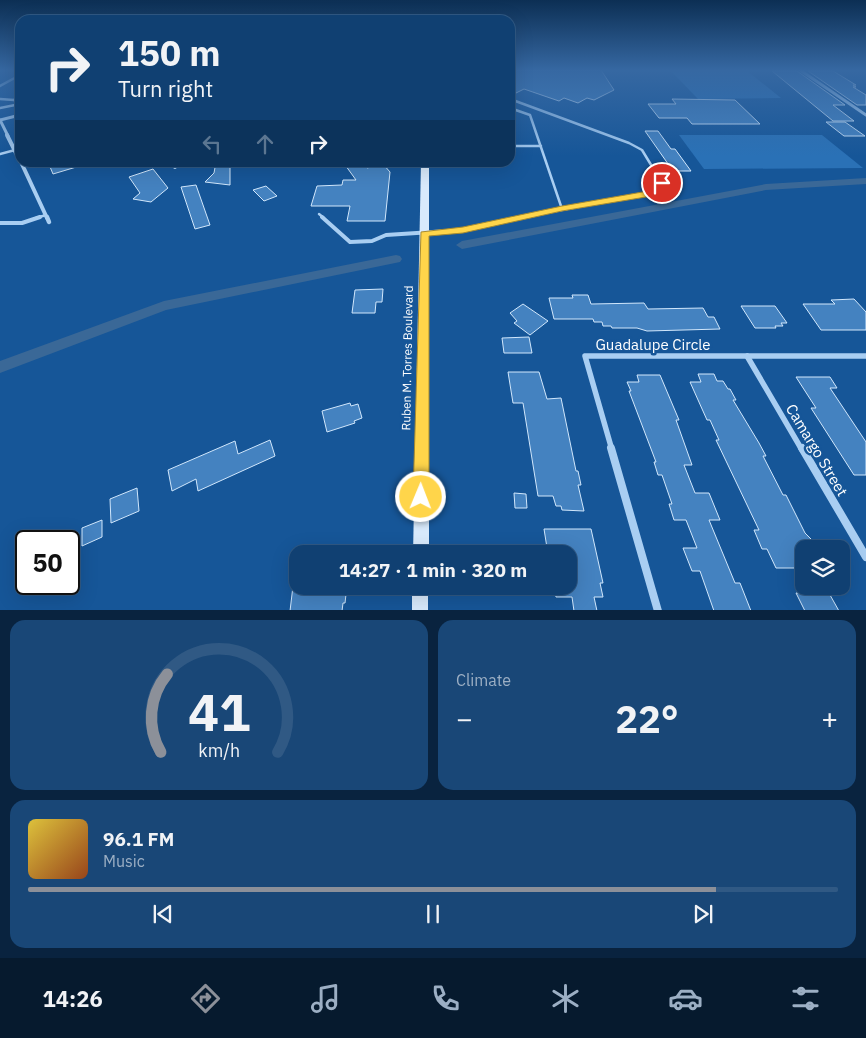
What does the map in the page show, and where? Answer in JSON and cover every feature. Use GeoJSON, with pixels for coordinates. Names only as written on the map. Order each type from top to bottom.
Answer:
{"type":"FeatureCollection","features":[{"type":"Feature","properties":{"kind":"main road","name":"Ruben M. Torres Boulevard"},"geometry":{"type":"LineString","coordinates":[[421,545],[425,167]]}},
{"type":"Feature","properties":{"kind":"main road"},"geometry":{"type":"LineString","coordinates":[[420,595],[420,610]]}},
{"type":"Feature","properties":{"kind":"street"},"geometry":{"type":"LineString","coordinates":[[842,98],[866,115]]}},
{"type":"Feature","properties":{"kind":"street"},"geometry":{"type":"LineString","coordinates":[[15,116],[0,120],[15,150]]}},
{"type":"Feature","properties":{"kind":"street"},"geometry":{"type":"LineString","coordinates":[[22,167],[49,222]]}},
{"type":"Feature","properties":{"kind":"street","name":"Guadalupe Circle"},"geometry":{"type":"LineString","coordinates":[[658,610],[585,356],[866,356]]}},
{"type":"Feature","properties":{"kind":"street","name":"Camargo Street"},"geometry":{"type":"LineString","coordinates":[[747,356],[866,557]]}},
{"type":"Feature","properties":{"kind":"lane"},"geometry":{"type":"LineString","coordinates":[[0,99],[14,100]]}},
{"type":"Feature","properties":{"kind":"lane"},"geometry":{"type":"LineString","coordinates":[[319,214],[350,242],[372,241],[386,235],[425,234],[463,230],[562,209],[658,192],[662,183],[642,150],[629,143],[515,101]]}},
{"type":"Feature","properties":{"kind":"lane"},"geometry":{"type":"LineString","coordinates":[[0,108],[15,104]]}},
{"type":"Feature","properties":{"kind":"lane"},"geometry":{"type":"LineString","coordinates":[[515,110],[530,115],[562,209]]}},
{"type":"Feature","properties":{"kind":"lane"},"geometry":{"type":"LineString","coordinates":[[515,146],[541,146]]}},
{"type":"Feature","properties":{"kind":"lane"},"geometry":{"type":"LineString","coordinates":[[0,154],[15,150]]}},
{"type":"Feature","properties":{"kind":"lane"},"geometry":{"type":"LineString","coordinates":[[0,223],[22,223],[46,215]]}},
{"type":"Feature","properties":{"kind":"shaded area"},"geometry":{"type":"Polygon","coordinates":[[[679,135],[822,135],[863,168],[704,169],[679,135]]]}},
{"type":"Feature","properties":{"kind":"building"},"geometry":{"type":"Polygon","coordinates":[[[565,98],[586,98],[578,103],[565,98]]]}},
{"type":"Feature","properties":{"kind":"building"},"geometry":{"type":"Polygon","coordinates":[[[806,98],[836,98],[845,105],[833,105],[854,121],[833,121],[806,98]]]}},
{"type":"Feature","properties":{"kind":"building"},"geometry":{"type":"Polygon","coordinates":[[[848,98],[866,98],[866,105],[857,105],[848,98]]]}},
{"type":"Feature","properties":{"kind":"building"},"geometry":{"type":"Polygon","coordinates":[[[672,99],[735,100],[760,124],[692,124],[687,118],[659,118],[648,104],[676,104],[672,99]]]}},
{"type":"Feature","properties":{"kind":"building"},"geometry":{"type":"Polygon","coordinates":[[[826,122],[845,122],[865,136],[844,136],[826,122]]]}},
{"type":"Feature","properties":{"kind":"building"},"geometry":{"type":"Polygon","coordinates":[[[645,131],[658,131],[671,149],[675,149],[691,171],[673,171],[645,131]]]}},
{"type":"Feature","properties":{"kind":"building"},"geometry":{"type":"Polygon","coordinates":[[[50,167],[76,167],[53,174],[50,167]]]}},
{"type":"Feature","properties":{"kind":"building"},"geometry":{"type":"Polygon","coordinates":[[[215,167],[230,167],[230,185],[205,182],[214,173],[215,167]]]}},
{"type":"Feature","properties":{"kind":"building"},"geometry":{"type":"Polygon","coordinates":[[[347,167],[386,167],[390,172],[385,221],[347,221],[350,206],[311,206],[317,186],[342,185],[343,180],[356,180],[347,167]]]}},
{"type":"Feature","properties":{"kind":"building"},"geometry":{"type":"Polygon","coordinates":[[[153,169],[168,188],[151,202],[133,199],[140,193],[129,177],[153,169]]]}},
{"type":"Feature","properties":{"kind":"building"},"geometry":{"type":"Polygon","coordinates":[[[196,185],[210,225],[195,229],[181,187],[196,185]]]}},
{"type":"Feature","properties":{"kind":"building"},"geometry":{"type":"Polygon","coordinates":[[[266,186],[277,196],[264,201],[253,190],[266,186]]]}},
{"type":"Feature","properties":{"kind":"building"},"geometry":{"type":"Polygon","coordinates":[[[383,289],[382,302],[376,302],[375,313],[352,313],[355,290],[383,289]]]}},
{"type":"Feature","properties":{"kind":"building"},"geometry":{"type":"Polygon","coordinates":[[[572,295],[588,295],[591,304],[644,303],[648,309],[703,308],[708,317],[714,317],[720,329],[647,331],[637,328],[603,326],[602,322],[594,322],[593,319],[554,319],[549,298],[573,298],[572,295]]]}},
{"type":"Feature","properties":{"kind":"building"},"geometry":{"type":"Polygon","coordinates":[[[854,299],[866,312],[866,330],[821,330],[803,304],[835,304],[831,300],[854,299]]]}},
{"type":"Feature","properties":{"kind":"building"},"geometry":{"type":"Polygon","coordinates":[[[523,304],[548,321],[530,335],[514,323],[517,321],[510,313],[523,304]]]}},
{"type":"Feature","properties":{"kind":"building"},"geometry":{"type":"Polygon","coordinates":[[[741,306],[775,306],[787,323],[781,323],[783,326],[775,326],[776,328],[755,328],[741,306]]]}},
{"type":"Feature","properties":{"kind":"building"},"geometry":{"type":"Polygon","coordinates":[[[529,337],[532,353],[504,353],[502,338],[529,337]]]}},
{"type":"Feature","properties":{"kind":"building"},"geometry":{"type":"Polygon","coordinates":[[[508,372],[539,372],[547,399],[561,398],[576,471],[578,471],[581,485],[578,485],[584,511],[562,510],[561,506],[556,506],[553,496],[538,496],[523,403],[513,403],[508,372]]]}},
{"type":"Feature","properties":{"kind":"building"},"geometry":{"type":"Polygon","coordinates":[[[698,374],[714,374],[717,381],[723,381],[728,389],[730,389],[736,400],[733,400],[766,456],[763,456],[783,495],[786,495],[805,533],[811,539],[795,540],[795,568],[776,568],[767,549],[762,549],[754,530],[759,530],[716,440],[719,440],[710,420],[707,420],[690,382],[701,382],[698,374]]]}},
{"type":"Feature","properties":{"kind":"building"},"geometry":{"type":"Polygon","coordinates":[[[637,375],[660,375],[679,420],[676,420],[692,465],[684,465],[695,493],[709,493],[720,520],[709,520],[735,583],[740,583],[751,610],[714,610],[700,571],[692,571],[683,548],[697,548],[686,520],[674,520],[669,504],[672,504],[662,475],[658,475],[654,462],[656,462],[629,391],[631,391],[627,382],[639,382],[637,375]]]}},
{"type":"Feature","properties":{"kind":"building"},"geometry":{"type":"Polygon","coordinates":[[[796,377],[830,377],[837,388],[830,388],[866,442],[866,475],[854,475],[811,408],[816,408],[796,377]]]}},
{"type":"Feature","properties":{"kind":"building"},"geometry":{"type":"Polygon","coordinates":[[[350,403],[351,406],[358,404],[362,418],[354,421],[355,423],[327,432],[322,411],[350,403]]]}},
{"type":"Feature","properties":{"kind":"building"},"geometry":{"type":"Polygon","coordinates":[[[270,440],[275,456],[198,491],[196,479],[172,491],[168,470],[235,441],[238,454],[270,440]]]}},
{"type":"Feature","properties":{"kind":"building"},"geometry":{"type":"Polygon","coordinates":[[[137,488],[139,511],[111,523],[110,499],[137,488]]]}},
{"type":"Feature","properties":{"kind":"building"},"geometry":{"type":"Polygon","coordinates":[[[514,493],[526,494],[527,508],[515,508],[514,493]]]}},
{"type":"Feature","properties":{"kind":"building"},"geometry":{"type":"Polygon","coordinates":[[[102,520],[102,537],[82,546],[82,528],[102,520]]]}},
{"type":"Feature","properties":{"kind":"building"},"geometry":{"type":"Polygon","coordinates":[[[544,529],[591,529],[603,583],[600,583],[603,597],[594,597],[597,610],[574,610],[572,597],[556,597],[556,595],[577,595],[577,545],[547,545],[544,529]]]}},
{"type":"Feature","properties":{"kind":"building"},"geometry":{"type":"Polygon","coordinates":[[[292,595],[346,595],[342,610],[290,610],[292,595]]]}},
{"type":"Feature","properties":{"kind":"building"},"geometry":{"type":"Polygon","coordinates":[[[797,595],[830,595],[838,610],[804,610],[797,595]]]}},
{"type":"Feature","properties":{"kind":"waterway"},"geometry":{"type":"LineString","coordinates":[[462,245],[766,187],[866,181]]}},
{"type":"Feature","properties":{"kind":"waterway"},"geometry":{"type":"LineString","coordinates":[[0,367],[164,306],[396,259]]}},
{"type":"Feature","properties":{"kind":"route"},"geometry":{"type":"LineString","coordinates":[[421,497],[425,234],[463,230],[562,209],[658,192],[662,183]]}}]}
